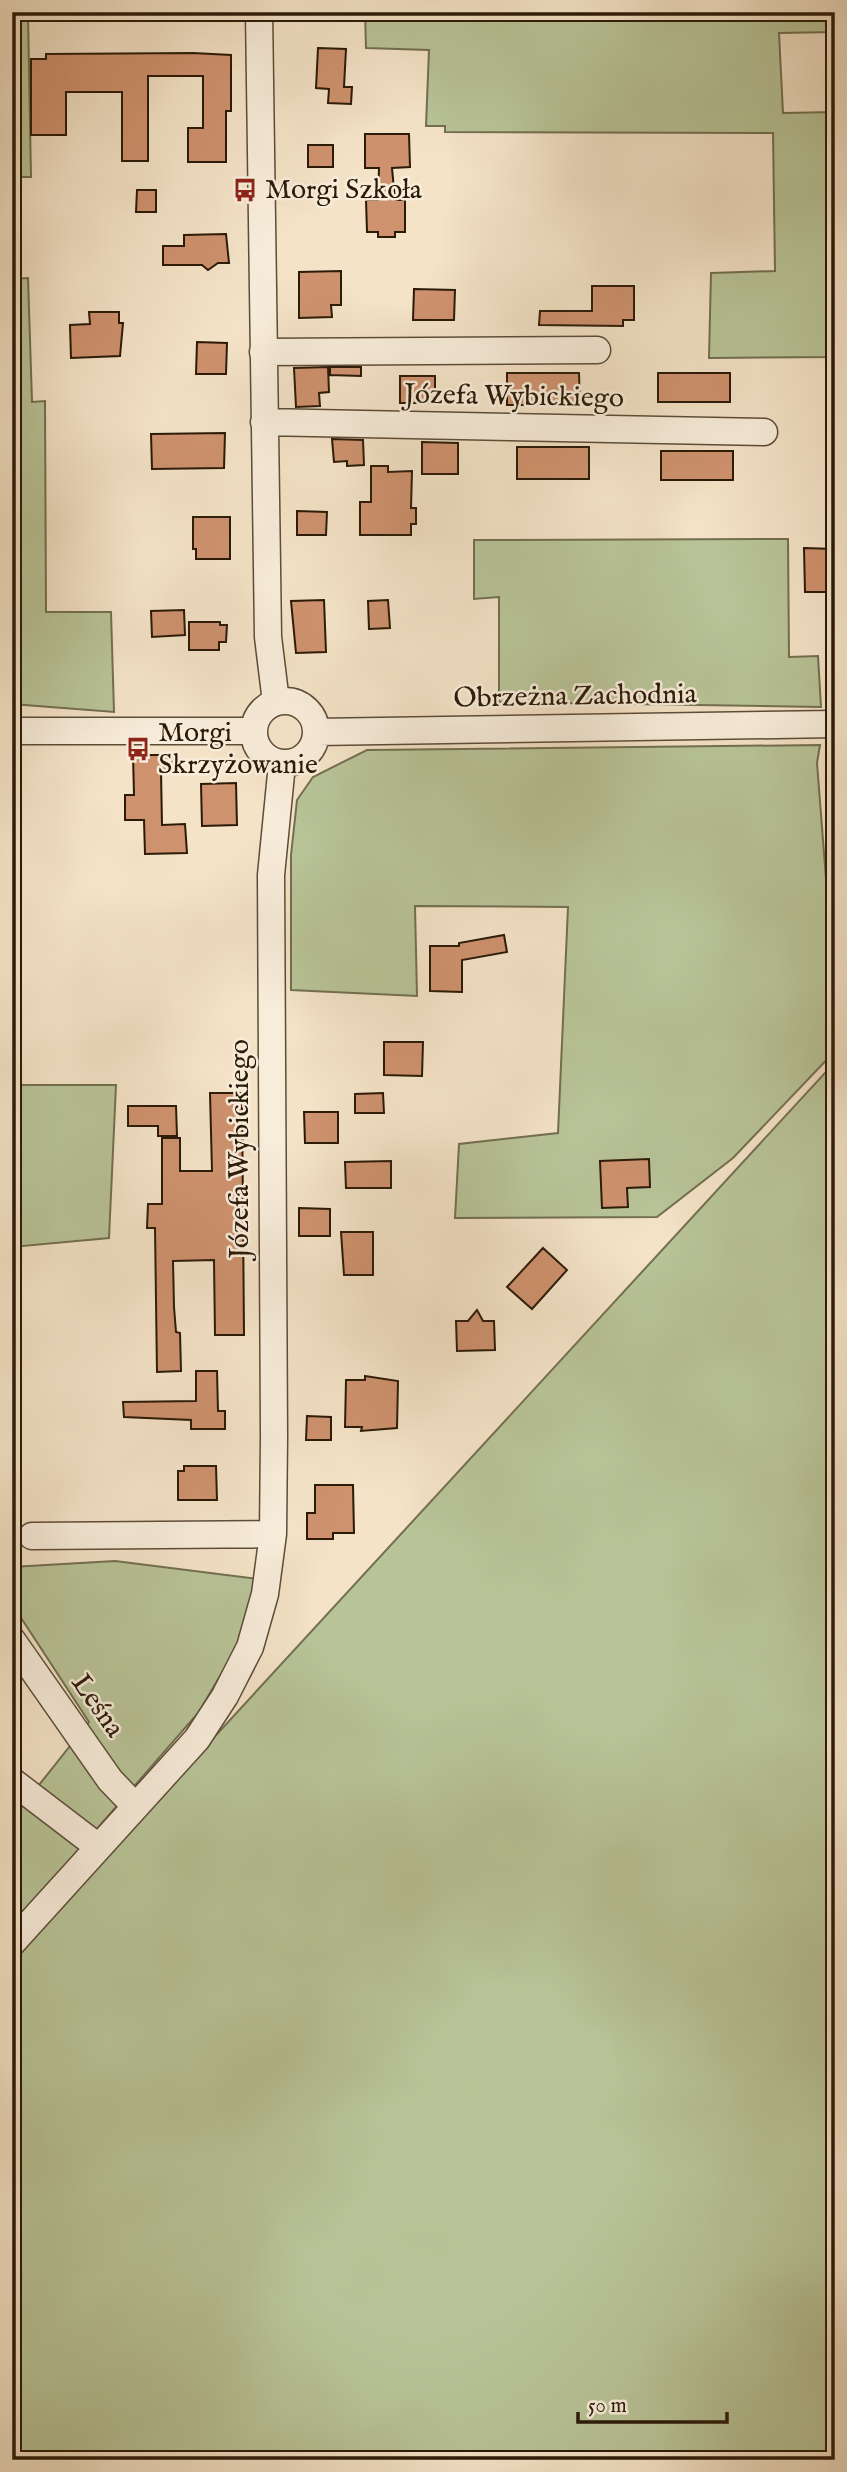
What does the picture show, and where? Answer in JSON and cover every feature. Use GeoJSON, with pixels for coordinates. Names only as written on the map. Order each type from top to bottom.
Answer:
{"type":"FeatureCollection","features":[{"type":"Feature","properties":{"kind":"street"},"geometry":{"type":"LineString","coordinates":[[259,12],[268,637],[276,702]]}},
{"type":"Feature","properties":{"kind":"street","name":"Józefa Wybickiego"},"geometry":{"type":"LineString","coordinates":[[263,352],[597,350]]}},
{"type":"Feature","properties":{"kind":"street","name":"Józefa Wybickiego"},"geometry":{"type":"LineString","coordinates":[[264,422],[764,432]]}},
{"type":"Feature","properties":{"kind":"street"},"geometry":{"type":"LineString","coordinates":[[290,701],[303,707],[313,718],[316,732],[314,745],[306,755],[295,762],[282,764],[261,753],[255,743],[253,731],[256,719],[264,709],[276,702],[290,701]]}},
{"type":"Feature","properties":{"kind":"street","name":"Obrzeżna Zachodnia"},"geometry":{"type":"LineString","coordinates":[[316,732],[835,724]]}},
{"type":"Feature","properties":{"kind":"street"},"geometry":{"type":"LineString","coordinates":[[12,732],[253,731]]}},
{"type":"Feature","properties":{"kind":"street","name":"Józefa Wybickiego"},"geometry":{"type":"LineString","coordinates":[[135,1805],[197,1739],[225,1696],[250,1647],[265,1594],[273,1534],[271,875],[282,764]]}},
{"type":"Feature","properties":{"kind":"street"},"geometry":{"type":"LineString","coordinates":[[32,1535],[273,1534]]}},
{"type":"Feature","properties":{"kind":"street","name":"Leśna"},"geometry":{"type":"LineString","coordinates":[[12,1640],[110,1780],[135,1805]]}},
{"type":"Feature","properties":{"kind":"street"},"geometry":{"type":"LineString","coordinates":[[12,1780],[97,1846]]}},
{"type":"Feature","properties":{"kind":"street"},"geometry":{"type":"LineString","coordinates":[[12,1942],[135,1805]]}},
{"type":"Feature","properties":{"kind":"green space"},"geometry":{"type":"Polygon","coordinates":[[[365,12],[835,12],[835,32],[779,33],[783,113],[835,112],[835,357],[709,358],[711,273],[775,271],[773,133],[445,132],[445,126],[426,126],[429,50],[366,48],[365,12]]]}},
{"type":"Feature","properties":{"kind":"green space"},"geometry":{"type":"Polygon","coordinates":[[[12,15],[28,15],[31,177],[12,177],[12,15]]]}},
{"type":"Feature","properties":{"kind":"green space"},"geometry":{"type":"Polygon","coordinates":[[[28,278],[32,402],[45,401],[46,612],[111,612],[114,712],[12,704],[12,279],[28,278]]]}},
{"type":"Feature","properties":{"kind":"green space"},"geometry":{"type":"Polygon","coordinates":[[[788,539],[789,657],[818,656],[821,707],[499,702],[499,597],[474,599],[474,540],[788,539]]]}},
{"type":"Feature","properties":{"kind":"green space"},"geometry":{"type":"Polygon","coordinates":[[[820,745],[817,763],[830,930],[835,931],[835,1051],[733,1158],[657,1217],[455,1218],[459,1144],[558,1133],[568,907],[415,906],[417,996],[291,990],[291,855],[297,800],[313,777],[367,750],[820,745]]]}},
{"type":"Feature","properties":{"kind":"green space"},"geometry":{"type":"Polygon","coordinates":[[[835,1062],[835,2460],[12,2460],[12,1957],[835,1062]]]}},
{"type":"Feature","properties":{"kind":"green space"},"geometry":{"type":"Polygon","coordinates":[[[12,1085],[116,1085],[109,1238],[12,1247],[12,1085]]]}},
{"type":"Feature","properties":{"kind":"green space"},"geometry":{"type":"Polygon","coordinates":[[[115,1561],[258,1579],[238,1645],[199,1712],[12,1926],[12,1819],[89,1722],[12,1604],[12,1567],[115,1561]]]}},
{"type":"Feature","properties":{"kind":"building"},"geometry":{"type":"Polygon","coordinates":[[[318,48],[346,49],[344,87],[352,87],[351,104],[328,103],[329,89],[316,88],[318,48]]]}},
{"type":"Feature","properties":{"kind":"building"},"geometry":{"type":"Polygon","coordinates":[[[46,54],[231,55],[231,111],[226,111],[226,162],[188,162],[188,128],[203,128],[203,76],[148,76],[148,161],[122,161],[122,92],[66,92],[66,135],[31,135],[31,59],[46,59],[46,54]]]}},
{"type":"Feature","properties":{"kind":"building"},"geometry":{"type":"Polygon","coordinates":[[[365,134],[409,134],[410,167],[392,168],[395,200],[405,200],[405,232],[395,232],[395,237],[378,237],[378,232],[367,232],[366,200],[378,200],[379,168],[365,168],[365,134]]]}},
{"type":"Feature","properties":{"kind":"building"},"geometry":{"type":"Polygon","coordinates":[[[308,145],[333,145],[333,167],[308,167],[308,145]]]}},
{"type":"Feature","properties":{"kind":"building"},"geometry":{"type":"Polygon","coordinates":[[[137,190],[156,190],[156,212],[136,212],[137,190]]]}},
{"type":"Feature","properties":{"kind":"building"},"geometry":{"type":"Polygon","coordinates":[[[226,234],[229,263],[218,263],[208,270],[202,265],[163,265],[163,246],[184,246],[184,235],[226,234]]]}},
{"type":"Feature","properties":{"kind":"building"},"geometry":{"type":"Polygon","coordinates":[[[341,271],[341,305],[331,305],[332,317],[299,318],[299,272],[341,271]]]}},
{"type":"Feature","properties":{"kind":"building"},"geometry":{"type":"Polygon","coordinates":[[[592,286],[634,286],[634,320],[623,320],[623,326],[539,325],[540,311],[592,311],[592,286]]]}},
{"type":"Feature","properties":{"kind":"building"},"geometry":{"type":"Polygon","coordinates":[[[414,289],[455,290],[454,320],[413,320],[414,289]]]}},
{"type":"Feature","properties":{"kind":"building"},"geometry":{"type":"Polygon","coordinates":[[[89,312],[119,312],[119,323],[123,323],[120,356],[71,358],[70,325],[90,324],[89,312]]]}},
{"type":"Feature","properties":{"kind":"building"},"geometry":{"type":"Polygon","coordinates":[[[197,342],[227,343],[226,374],[196,374],[197,342]]]}},
{"type":"Feature","properties":{"kind":"building"},"geometry":{"type":"Polygon","coordinates":[[[328,367],[329,392],[319,393],[320,406],[296,407],[294,368],[328,367]]]}},
{"type":"Feature","properties":{"kind":"building"},"geometry":{"type":"Polygon","coordinates":[[[330,367],[361,367],[361,376],[330,375],[330,367]]]}},
{"type":"Feature","properties":{"kind":"building"},"geometry":{"type":"Polygon","coordinates":[[[507,373],[579,373],[580,405],[507,405],[507,373]]]}},
{"type":"Feature","properties":{"kind":"building"},"geometry":{"type":"Polygon","coordinates":[[[658,373],[730,373],[730,402],[658,402],[658,373]]]}},
{"type":"Feature","properties":{"kind":"building"},"geometry":{"type":"Polygon","coordinates":[[[400,376],[435,376],[435,403],[400,403],[400,376]]]}},
{"type":"Feature","properties":{"kind":"building"},"geometry":{"type":"Polygon","coordinates":[[[225,433],[224,468],[152,469],[151,434],[225,433]]]}},
{"type":"Feature","properties":{"kind":"building"},"geometry":{"type":"Polygon","coordinates":[[[332,439],[363,440],[364,465],[347,466],[347,461],[334,462],[332,439]]]}},
{"type":"Feature","properties":{"kind":"building"},"geometry":{"type":"Polygon","coordinates":[[[422,442],[458,443],[458,474],[422,474],[422,442]]]}},
{"type":"Feature","properties":{"kind":"building"},"geometry":{"type":"Polygon","coordinates":[[[517,447],[589,447],[589,479],[517,479],[517,447]]]}},
{"type":"Feature","properties":{"kind":"building"},"geometry":{"type":"Polygon","coordinates":[[[661,451],[733,451],[733,480],[661,480],[661,451]]]}},
{"type":"Feature","properties":{"kind":"building"},"geometry":{"type":"Polygon","coordinates":[[[371,466],[388,466],[388,472],[412,471],[411,508],[416,508],[416,524],[411,524],[411,535],[360,535],[360,502],[371,502],[371,466]]]}},
{"type":"Feature","properties":{"kind":"building"},"geometry":{"type":"Polygon","coordinates":[[[297,511],[327,512],[326,535],[297,535],[297,511]]]}},
{"type":"Feature","properties":{"kind":"building"},"geometry":{"type":"Polygon","coordinates":[[[193,517],[230,517],[230,559],[196,559],[196,549],[193,549],[193,517]]]}},
{"type":"Feature","properties":{"kind":"building"},"geometry":{"type":"Polygon","coordinates":[[[804,548],[835,549],[834,592],[805,592],[804,548]]]}},
{"type":"Feature","properties":{"kind":"building"},"geometry":{"type":"Polygon","coordinates":[[[324,600],[326,652],[296,653],[291,601],[324,600]]]}},
{"type":"Feature","properties":{"kind":"building"},"geometry":{"type":"Polygon","coordinates":[[[388,600],[390,628],[369,629],[368,601],[388,600]]]}},
{"type":"Feature","properties":{"kind":"building"},"geometry":{"type":"Polygon","coordinates":[[[184,610],[185,635],[152,637],[151,611],[184,610]]]}},
{"type":"Feature","properties":{"kind":"building"},"geometry":{"type":"Polygon","coordinates":[[[189,622],[220,622],[220,625],[227,625],[226,642],[219,642],[219,650],[189,650],[189,622]]]}},
{"type":"Feature","properties":{"kind":"building"},"geometry":{"type":"Polygon","coordinates":[[[133,755],[178,755],[178,771],[161,771],[162,825],[185,824],[187,853],[145,854],[144,820],[125,820],[125,795],[134,795],[133,755]]]}},
{"type":"Feature","properties":{"kind":"building"},"geometry":{"type":"Polygon","coordinates":[[[236,783],[237,825],[202,826],[201,784],[236,783]]]}},
{"type":"Feature","properties":{"kind":"building"},"geometry":{"type":"Polygon","coordinates":[[[504,935],[507,952],[462,960],[462,992],[430,991],[430,946],[459,946],[459,943],[504,935]]]}},
{"type":"Feature","properties":{"kind":"building"},"geometry":{"type":"Polygon","coordinates":[[[384,1042],[423,1042],[422,1076],[384,1075],[384,1042]]]}},
{"type":"Feature","properties":{"kind":"building"},"geometry":{"type":"Polygon","coordinates":[[[210,1093],[242,1093],[244,1335],[215,1335],[214,1260],[173,1261],[174,1307],[176,1332],[180,1333],[181,1371],[157,1372],[155,1228],[147,1228],[148,1204],[162,1204],[162,1138],[180,1138],[180,1171],[212,1171],[210,1093]]]}},
{"type":"Feature","properties":{"kind":"building"},"geometry":{"type":"Polygon","coordinates":[[[383,1093],[384,1113],[355,1113],[355,1094],[383,1093]]]}},
{"type":"Feature","properties":{"kind":"building"},"geometry":{"type":"Polygon","coordinates":[[[128,1106],[176,1106],[177,1136],[158,1136],[158,1126],[128,1126],[128,1106]]]}},
{"type":"Feature","properties":{"kind":"building"},"geometry":{"type":"Polygon","coordinates":[[[304,1112],[338,1112],[338,1143],[305,1143],[304,1112]]]}},
{"type":"Feature","properties":{"kind":"building"},"geometry":{"type":"Polygon","coordinates":[[[649,1159],[650,1187],[627,1188],[628,1207],[602,1208],[600,1161],[649,1159]]]}},
{"type":"Feature","properties":{"kind":"building"},"geometry":{"type":"Polygon","coordinates":[[[391,1161],[391,1188],[346,1188],[345,1162],[391,1161]]]}},
{"type":"Feature","properties":{"kind":"building"},"geometry":{"type":"Polygon","coordinates":[[[299,1208],[330,1209],[330,1236],[299,1236],[299,1208]]]}},
{"type":"Feature","properties":{"kind":"building"},"geometry":{"type":"Polygon","coordinates":[[[341,1232],[373,1232],[373,1275],[344,1275],[341,1232]]]}},
{"type":"Feature","properties":{"kind":"building"},"geometry":{"type":"Polygon","coordinates":[[[543,1248],[567,1270],[532,1309],[507,1287],[543,1248]]]}},
{"type":"Feature","properties":{"kind":"building"},"geometry":{"type":"Polygon","coordinates":[[[477,1310],[483,1321],[494,1321],[495,1350],[457,1351],[456,1321],[468,1321],[477,1310]]]}},
{"type":"Feature","properties":{"kind":"building"},"geometry":{"type":"Polygon","coordinates":[[[196,1371],[217,1371],[218,1411],[225,1411],[225,1429],[191,1429],[191,1420],[124,1417],[123,1402],[196,1401],[196,1371]]]}},
{"type":"Feature","properties":{"kind":"building"},"geometry":{"type":"Polygon","coordinates":[[[365,1376],[398,1381],[397,1428],[361,1431],[362,1427],[345,1427],[346,1380],[365,1380],[365,1376]]]}},
{"type":"Feature","properties":{"kind":"building"},"geometry":{"type":"Polygon","coordinates":[[[307,1416],[331,1417],[331,1440],[306,1440],[307,1416]]]}},
{"type":"Feature","properties":{"kind":"building"},"geometry":{"type":"Polygon","coordinates":[[[184,1466],[216,1466],[217,1500],[178,1500],[178,1471],[184,1471],[184,1466]]]}},
{"type":"Feature","properties":{"kind":"building"},"geometry":{"type":"Polygon","coordinates":[[[315,1485],[353,1485],[354,1533],[333,1533],[333,1539],[307,1539],[307,1513],[315,1513],[315,1485]]]}},
{"type":"Feature","properties":{"kind":"place","name":"Morgi Szkoła"},"geometry":{"type":"Point","coordinates":[245,190]}},
{"type":"Feature","properties":{"kind":"place","name":"Morgi Skrzyżowanie"},"geometry":{"type":"Point","coordinates":[138,749]}}]}
